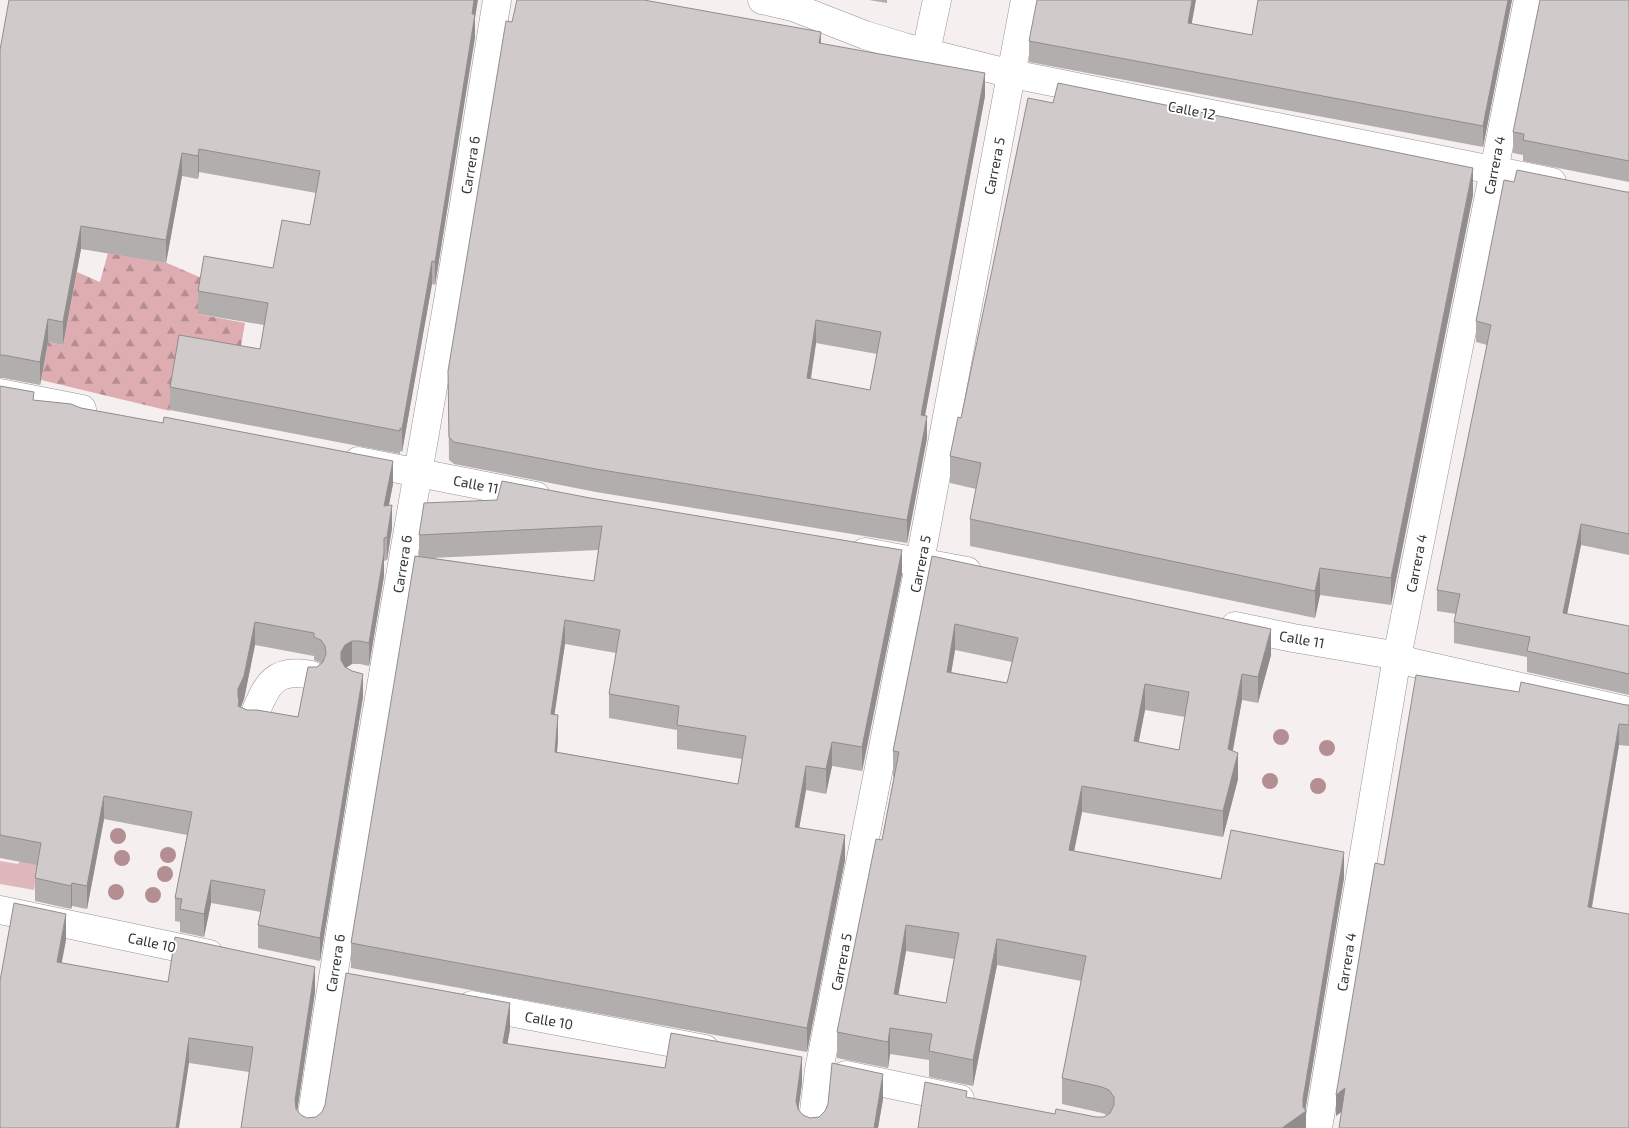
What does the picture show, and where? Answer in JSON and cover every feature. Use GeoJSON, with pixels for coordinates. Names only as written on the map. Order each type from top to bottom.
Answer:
{"type":"FeatureCollection","features":[{"type":"Feature","properties":{"kind":"street","name":"Carrera 6"},"geometry":{"type":"LineString","coordinates":[[310,1128],[322,977],[369,682],[455,300],[497,0]]}},
{"type":"Feature","properties":{"kind":"street","name":"Calle 12"},"geometry":{"type":"LineString","coordinates":[[762,0],[793,6],[865,35],[1012,74],[1581,188]]}},
{"type":"Feature","properties":{"kind":"street"},"geometry":{"type":"LineString","coordinates":[[926,52],[937,0]]}},
{"type":"Feature","properties":{"kind":"street","name":"Carrera 5"},"geometry":{"type":"LineString","coordinates":[[812,1128],[809,1068],[920,561],[1025,0]]}},
{"type":"Feature","properties":{"kind":"street","name":"Carrera 4"},"geometry":{"type":"LineString","coordinates":[[1318,1128],[1397,657],[1528,0]]}},
{"type":"Feature","properties":{"kind":"street"},"geometry":{"type":"LineString","coordinates":[[0,393],[107,413]]}},
{"type":"Feature","properties":{"kind":"street","name":"Calle 11"},"geometry":{"type":"LineString","coordinates":[[329,456],[564,501]]}},
{"type":"Feature","properties":{"kind":"street"},"geometry":{"type":"LineString","coordinates":[[843,548],[989,575]]}},
{"type":"Feature","properties":{"kind":"street","name":"Calle 11"},"geometry":{"type":"LineString","coordinates":[[1214,622],[1292,638],[1387,654],[1414,663],[1629,711]]}},
{"type":"Feature","properties":{"kind":"street"},"geometry":{"type":"LineString","coordinates":[[253,718],[263,693],[275,678],[286,674],[311,674]]}},
{"type":"Feature","properties":{"kind":"street","name":"Calle 10"},"geometry":{"type":"LineString","coordinates":[[0,910],[234,959]]}},
{"type":"Feature","properties":{"kind":"street"},"geometry":{"type":"LineString","coordinates":[[322,977],[361,985]]}},
{"type":"Feature","properties":{"kind":"street","name":"Calle 10"},"geometry":{"type":"LineString","coordinates":[[449,1001],[732,1053]]}},
{"type":"Feature","properties":{"kind":"street"},"geometry":{"type":"LineString","coordinates":[[809,1068],[985,1104]]}},
{"type":"Feature","properties":{"kind":"shaded area"},"geometry":{"type":"Polygon","coordinates":[[[20,860],[39,863],[34,890],[0,884],[0,861],[18,864],[20,860]]]}},
{"type":"Feature","properties":{"kind":"green space"},"geometry":{"type":"Polygon","coordinates":[[[108,253],[167,263],[204,279],[198,314],[245,323],[237,369],[179,359],[170,411],[41,380],[48,342],[63,345],[77,272],[100,282],[108,253]]]}},
{"type":"Feature","properties":{"kind":"building"},"geometry":{"type":"Polygon","coordinates":[[[9,0],[474,0],[472,14],[475,14],[435,262],[432,261],[402,429],[400,428],[400,431],[170,387],[179,335],[260,349],[268,303],[198,291],[204,256],[273,268],[282,220],[310,225],[320,171],[199,149],[198,156],[182,153],[166,240],[81,226],[63,322],[48,319],[40,362],[0,355],[0,50],[9,0]]]}},
{"type":"Feature","properties":{"kind":"building"},"geometry":{"type":"Polygon","coordinates":[[[517,0],[644,0],[821,32],[819,43],[985,73],[921,415],[927,416],[907,520],[596,469],[454,442],[449,437],[448,371],[506,21],[512,22],[517,0]],[[816,320],[807,378],[870,390],[881,332],[816,320]]]}},
{"type":"Feature","properties":{"kind":"building"},"geometry":{"type":"Polygon","coordinates":[[[1037,0],[1192,0],[1188,23],[1252,35],[1258,0],[1508,0],[1483,126],[1029,41],[1037,0]]]}},
{"type":"Feature","properties":{"kind":"building"},"geometry":{"type":"Polygon","coordinates":[[[1540,0],[1629,0],[1629,161],[1523,140],[1524,134],[1513,132],[1540,0]]]}},
{"type":"Feature","properties":{"kind":"building"},"geometry":{"type":"Polygon","coordinates":[[[1058,83],[1473,168],[1391,578],[1320,568],[1315,591],[970,519],[981,463],[950,456],[958,417],[961,418],[1028,98],[1053,103],[1058,83]]]}},
{"type":"Feature","properties":{"kind":"building"},"geometry":{"type":"Polygon","coordinates":[[[1517,170],[1629,192],[1629,534],[1581,524],[1563,613],[1629,626],[1629,674],[1527,651],[1530,637],[1454,622],[1460,594],[1437,590],[1491,325],[1476,321],[1504,180],[1514,182],[1517,170]]]}},
{"type":"Feature","properties":{"kind":"building"},"geometry":{"type":"Polygon","coordinates":[[[0,386],[34,392],[33,400],[71,404],[81,408],[163,423],[164,417],[393,461],[384,506],[392,505],[387,537],[384,538],[384,553],[369,643],[352,641],[345,645],[341,652],[341,660],[345,667],[363,674],[320,938],[258,925],[265,890],[211,880],[204,914],[180,909],[182,899],[175,898],[192,812],[104,796],[87,886],[72,883],[71,886],[35,878],[41,843],[0,835],[0,386]],[[255,622],[244,676],[238,689],[238,706],[247,710],[298,717],[308,667],[317,667],[323,662],[326,654],[325,646],[321,640],[314,637],[314,633],[255,622]]]}},
{"type":"Feature","properties":{"kind":"building"},"geometry":{"type":"Polygon","coordinates":[[[502,481],[590,498],[902,550],[862,747],[832,742],[826,769],[806,766],[795,827],[845,835],[807,1028],[351,943],[415,556],[594,581],[602,526],[419,535],[424,503],[497,500],[502,481]],[[565,620],[551,714],[558,715],[555,752],[738,784],[746,736],[677,725],[679,706],[609,694],[620,630],[565,620]]]}},
{"type":"Feature","properties":{"kind":"building"},"geometry":{"type":"Polygon","coordinates":[[[932,556],[1271,629],[1258,677],[1242,674],[1228,749],[1238,753],[1223,811],[1082,786],[1069,850],[1221,879],[1231,830],[1344,852],[1303,1099],[1303,1107],[1306,1111],[1282,1128],[918,1128],[925,1082],[967,1091],[966,1097],[1055,1114],[1056,1109],[1104,1117],[1110,1113],[1114,1105],[1114,1097],[1109,1090],[1102,1087],[1062,1078],[1086,956],[997,939],[973,1060],[929,1051],[932,1034],[890,1028],[888,1042],[837,1032],[876,839],[882,840],[899,752],[893,751],[932,556]],[[955,624],[947,672],[1007,683],[1018,638],[955,624]],[[1145,684],[1134,741],[1179,750],[1189,692],[1145,684]],[[906,925],[894,994],[946,1003],[959,933],[906,925]]]}},
{"type":"Feature","properties":{"kind":"building"},"geometry":{"type":"Polygon","coordinates":[[[1416,675],[1519,692],[1521,682],[1629,705],[1629,725],[1619,724],[1588,907],[1629,914],[1629,1128],[1339,1128],[1345,1088],[1336,1095],[1375,863],[1384,865],[1416,675]]]}},
{"type":"Feature","properties":{"kind":"building"},"geometry":{"type":"Polygon","coordinates":[[[14,903],[66,914],[57,962],[168,982],[175,937],[315,967],[295,1100],[296,1109],[307,1118],[316,1117],[322,1112],[325,1105],[346,973],[510,1003],[503,1043],[665,1068],[671,1033],[802,1057],[796,1101],[798,1109],[803,1115],[810,1118],[819,1117],[825,1111],[828,1104],[832,1063],[883,1074],[874,1128],[241,1128],[253,1047],[189,1038],[176,1128],[0,1128],[0,981],[14,903]]]}}]}
